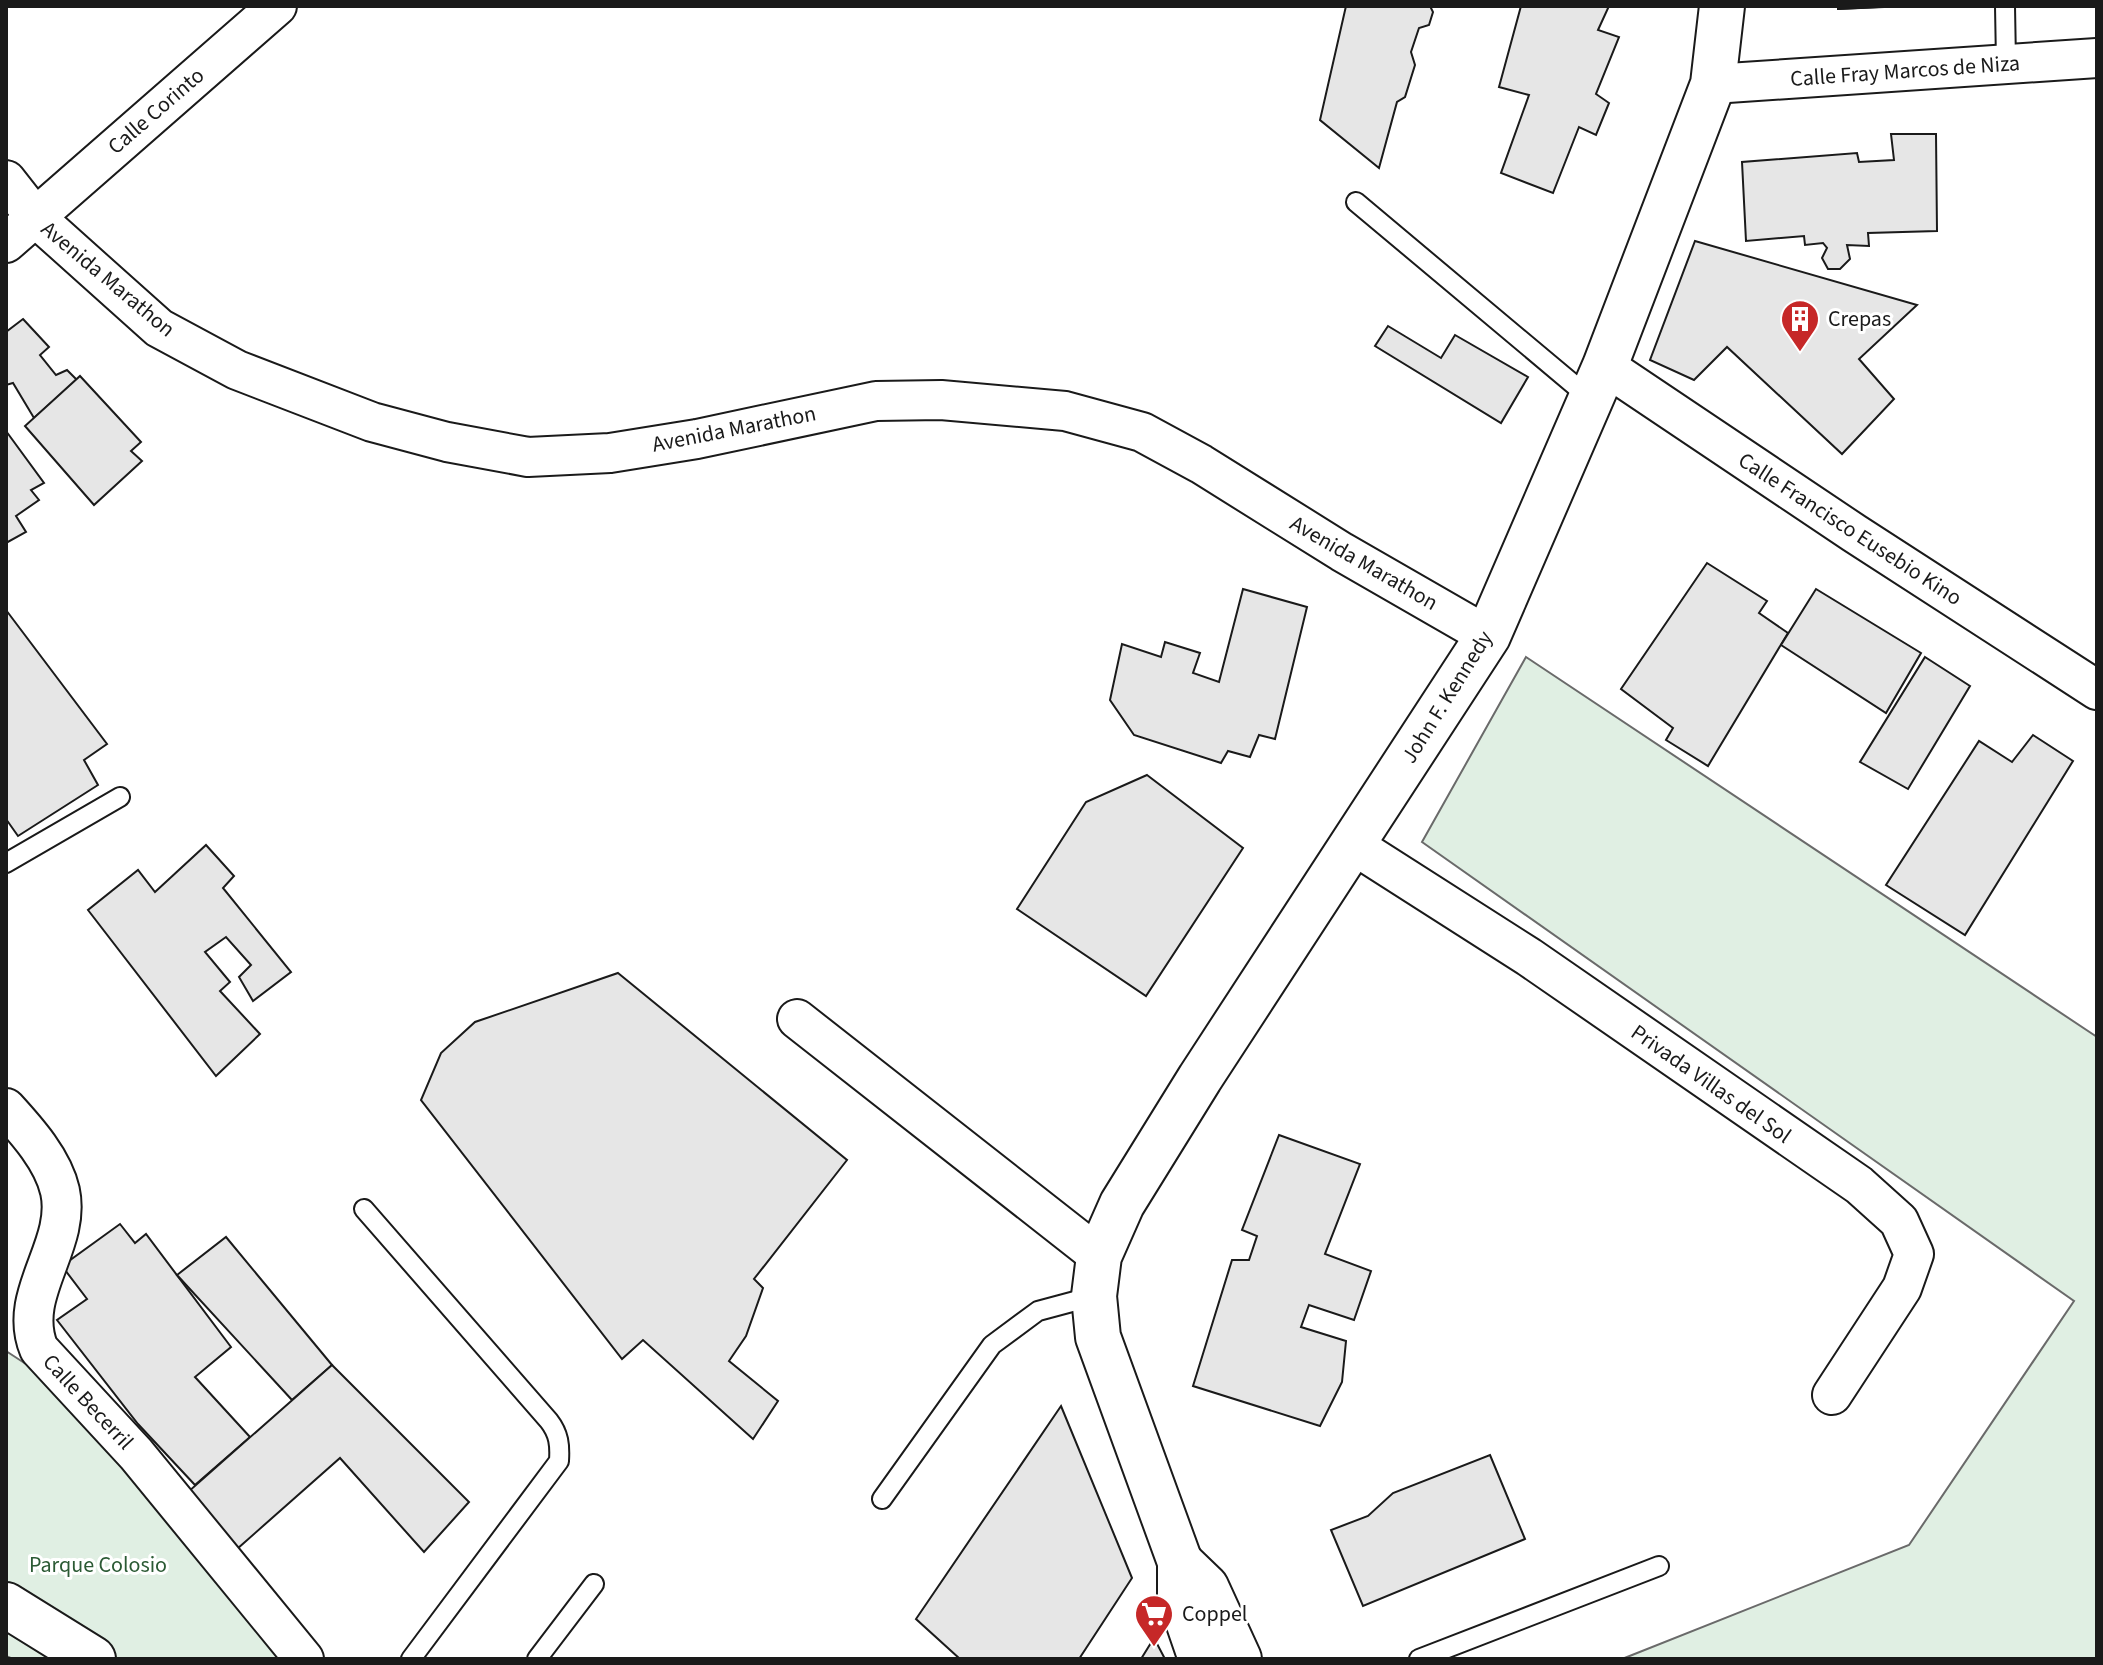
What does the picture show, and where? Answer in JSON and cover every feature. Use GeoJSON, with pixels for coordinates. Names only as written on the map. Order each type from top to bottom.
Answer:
{"type":"FeatureCollection","features":[{"type":"Feature","properties":{"kind":"main road","name":"John F. Kennedy"},"geometry":{"type":"LineString","coordinates":[[1096,1276],[1122,1204],[1488,636],[1598,382],[1713,84],[1722,6]]}},
{"type":"Feature","properties":{"kind":"main road"},"geometry":{"type":"LineString","coordinates":[[1096,1276],[1098,1337],[1180,1562],[1180,1598],[1201,1659]]}},
{"type":"Feature","properties":{"kind":"main road"},"geometry":{"type":"LineString","coordinates":[[1180,1562],[1206,1587],[1218,1605],[1239,1659]]}},
{"type":"Feature","properties":{"kind":"main road"},"geometry":{"type":"LineString","coordinates":[[6,1605],[93,1659]]}},
{"type":"Feature","properties":{"kind":"street","name":"Calle Corinto"},"geometry":{"type":"LineString","coordinates":[[35,217],[277,6]]}},
{"type":"Feature","properties":{"kind":"street","name":"Calle Fray Marcos de Niza"},"geometry":{"type":"LineString","coordinates":[[1713,84],[2097,58]]}},
{"type":"Feature","properties":{"kind":"street","name":"Avenida Marathon"},"geometry":{"type":"LineString","coordinates":[[6,180],[35,217],[159,328],[237,370],[372,422],[447,442],[528,457],[610,453],[697,439],[876,401],[941,400],[1065,411],[1142,432],[1488,636]]}},
{"type":"Feature","properties":{"kind":"street"},"geometry":{"type":"LineString","coordinates":[[6,243],[35,217]]}},
{"type":"Feature","properties":{"kind":"street","name":"Calle Francisco Eusebio Kino"},"geometry":{"type":"LineString","coordinates":[[1598,382],[1854,533],[2097,690]]}},
{"type":"Feature","properties":{"kind":"street","name":"Privada Villas del Sol"},"geometry":{"type":"LineString","coordinates":[[1352,844],[1529,957],[1859,1185],[1899,1221],[1914,1254],[1902,1288],[1832,1395]]}},
{"type":"Feature","properties":{"kind":"street"},"geometry":{"type":"LineString","coordinates":[[797,1019],[1096,1276]]}},
{"type":"Feature","properties":{"kind":"street","name":"Calle Becerril"},"geometry":{"type":"LineString","coordinates":[[6,1108],[52,1171],[60,1193],[56,1232],[32,1311],[31,1331],[39,1349],[136,1454],[304,1659]]}},
{"type":"Feature","properties":{"kind":"lane"},"geometry":{"type":"LineString","coordinates":[[2005,6],[2006,62]]}},
{"type":"Feature","properties":{"kind":"lane"},"geometry":{"type":"LineString","coordinates":[[1356,202],[1598,382]]}},
{"type":"Feature","properties":{"kind":"lane"},"geometry":{"type":"LineString","coordinates":[[6,863],[120,797]]}},
{"type":"Feature","properties":{"kind":"lane"},"geometry":{"type":"LineString","coordinates":[[364,1209],[549,1421],[557,1432],[560,1446],[559,1461],[411,1659]]}},
{"type":"Feature","properties":{"kind":"lane"},"geometry":{"type":"LineString","coordinates":[[882,1499],[992,1345],[1038,1311],[1096,1276]]}},
{"type":"Feature","properties":{"kind":"lane"},"geometry":{"type":"LineString","coordinates":[[1419,1659],[1659,1566]]}},
{"type":"Feature","properties":{"kind":"lane"},"geometry":{"type":"LineString","coordinates":[[537,1659],[594,1584]]}},
{"type":"Feature","properties":{"kind":"green space"},"geometry":{"type":"Polygon","coordinates":[[[1526,657],[2097,1037],[2097,1659],[1622,1659],[1909,1545],[2074,1301],[1422,842],[1526,657]]]}},
{"type":"Feature","properties":{"kind":"green space","name":"Parque Colosio"},"geometry":{"type":"Polygon","coordinates":[[[6,1351],[98,1411],[281,1659],[13,1659],[6,1656],[6,1351]]]}},
{"type":"Feature","properties":{"kind":"building"},"geometry":{"type":"Polygon","coordinates":[[[1346,6],[1430,6],[1433,12],[1429,25],[1419,28],[1411,52],[1415,65],[1405,97],[1397,102],[1379,168],[1320,120],[1346,6]]]}},
{"type":"Feature","properties":{"kind":"building"},"geometry":{"type":"Polygon","coordinates":[[[1521,6],[1609,6],[1598,30],[1619,37],[1596,94],[1609,103],[1596,135],[1579,127],[1553,193],[1501,173],[1529,95],[1499,87],[1521,6]]]}},
{"type":"Feature","properties":{"kind":"building"},"geometry":{"type":"Polygon","coordinates":[[[1838,6],[1899,6],[1838,9],[1838,6]]]}},
{"type":"Feature","properties":{"kind":"building"},"geometry":{"type":"Polygon","coordinates":[[[1838,6],[1908,6],[1838,9],[1838,6]]]}},
{"type":"Feature","properties":{"kind":"building"},"geometry":{"type":"Polygon","coordinates":[[[1891,134],[1936,134],[1937,231],[1868,233],[1869,246],[1847,245],[1850,259],[1840,269],[1828,269],[1822,258],[1827,248],[1823,243],[1805,245],[1804,236],[1746,241],[1742,162],[1857,153],[1859,162],[1894,160],[1891,134]]]}},
{"type":"Feature","properties":{"kind":"building","name":"Crepas"},"geometry":{"type":"Polygon","coordinates":[[[1695,241],[1917,305],[1859,359],[1894,399],[1842,454],[1727,347],[1694,380],[1650,360],[1695,241]]]}},
{"type":"Feature","properties":{"kind":"building"},"geometry":{"type":"Polygon","coordinates":[[[23,319],[49,347],[40,355],[56,375],[67,370],[77,380],[34,418],[13,383],[6,385],[6,332],[23,319]]]}},
{"type":"Feature","properties":{"kind":"building"},"geometry":{"type":"Polygon","coordinates":[[[1388,326],[1441,358],[1455,335],[1528,377],[1501,423],[1375,346],[1388,326]]]}},
{"type":"Feature","properties":{"kind":"building"},"geometry":{"type":"Polygon","coordinates":[[[80,376],[141,442],[131,451],[142,461],[94,505],[25,426],[80,376]]]}},
{"type":"Feature","properties":{"kind":"building"},"geometry":{"type":"Polygon","coordinates":[[[6,431],[44,483],[31,490],[39,500],[16,516],[26,532],[6,543],[6,431]]]}},
{"type":"Feature","properties":{"kind":"building"},"geometry":{"type":"Polygon","coordinates":[[[1707,563],[1767,601],[1759,613],[1788,633],[1708,766],[1666,740],[1673,728],[1621,689],[1707,563]]]}},
{"type":"Feature","properties":{"kind":"building"},"geometry":{"type":"Polygon","coordinates":[[[1243,589],[1307,607],[1275,739],[1259,735],[1250,757],[1228,751],[1221,763],[1134,735],[1110,700],[1122,644],[1161,657],[1165,642],[1200,653],[1193,673],[1219,682],[1243,589]]]}},
{"type":"Feature","properties":{"kind":"building"},"geometry":{"type":"Polygon","coordinates":[[[1816,589],[1921,653],[1886,713],[1781,645],[1816,589]]]}},
{"type":"Feature","properties":{"kind":"building"},"geometry":{"type":"Polygon","coordinates":[[[6,610],[107,744],[84,760],[98,785],[18,836],[6,819],[6,610]]]}},
{"type":"Feature","properties":{"kind":"building"},"geometry":{"type":"Polygon","coordinates":[[[1925,657],[1970,686],[1908,789],[1860,762],[1925,657]]]}},
{"type":"Feature","properties":{"kind":"building"},"geometry":{"type":"Polygon","coordinates":[[[2033,735],[2073,761],[1965,935],[1886,885],[1979,741],[2012,762],[2033,735]]]}},
{"type":"Feature","properties":{"kind":"building"},"geometry":{"type":"Polygon","coordinates":[[[1147,775],[1243,848],[1146,996],[1017,909],[1086,802],[1147,775]]]}},
{"type":"Feature","properties":{"kind":"building"},"geometry":{"type":"Polygon","coordinates":[[[206,845],[234,876],[223,888],[291,972],[253,1001],[239,977],[251,965],[226,937],[205,952],[230,982],[220,991],[260,1034],[216,1076],[88,910],[138,870],[155,892],[206,845]]]}},
{"type":"Feature","properties":{"kind":"building"},"geometry":{"type":"Polygon","coordinates":[[[618,973],[847,1160],[754,1279],[763,1288],[746,1336],[729,1361],[778,1401],[753,1439],[643,1340],[622,1359],[421,1100],[441,1053],[475,1022],[618,973]]]}},
{"type":"Feature","properties":{"kind":"building"},"geometry":{"type":"Polygon","coordinates":[[[1279,1135],[1360,1164],[1325,1254],[1371,1271],[1354,1320],[1309,1305],[1301,1327],[1346,1341],[1342,1382],[1320,1426],[1193,1386],[1232,1260],[1249,1260],[1257,1236],[1242,1230],[1279,1135]]]}},
{"type":"Feature","properties":{"kind":"building"},"geometry":{"type":"Polygon","coordinates":[[[120,1224],[135,1243],[146,1234],[231,1347],[195,1377],[250,1437],[195,1485],[138,1424],[57,1320],[87,1299],[62,1266],[120,1224]]]}},
{"type":"Feature","properties":{"kind":"building"},"geometry":{"type":"Polygon","coordinates":[[[226,1237],[332,1365],[292,1400],[177,1275],[226,1237]]]}},
{"type":"Feature","properties":{"kind":"building"},"geometry":{"type":"Polygon","coordinates":[[[332,1365],[469,1502],[424,1552],[340,1458],[237,1549],[188,1492],[332,1365]]]}},
{"type":"Feature","properties":{"kind":"building"},"geometry":{"type":"Polygon","coordinates":[[[1061,1406],[1132,1578],[1079,1659],[960,1659],[916,1619],[1061,1406]]]}},
{"type":"Feature","properties":{"kind":"building"},"geometry":{"type":"Polygon","coordinates":[[[1490,1455],[1525,1539],[1363,1606],[1331,1530],[1368,1516],[1393,1493],[1490,1455]]]}},
{"type":"Feature","properties":{"kind":"building","name":"Coppel"},"geometry":{"type":"Polygon","coordinates":[[[1154,1638],[1165,1659],[1141,1659],[1154,1638]]]}},
{"type":"Feature","properties":{"kind":"place","name":"Crepas"},"geometry":{"type":"Point","coordinates":[1800,353]}},
{"type":"Feature","properties":{"kind":"place","name":"Coppel"},"geometry":{"type":"Point","coordinates":[1154,1648]}}]}
